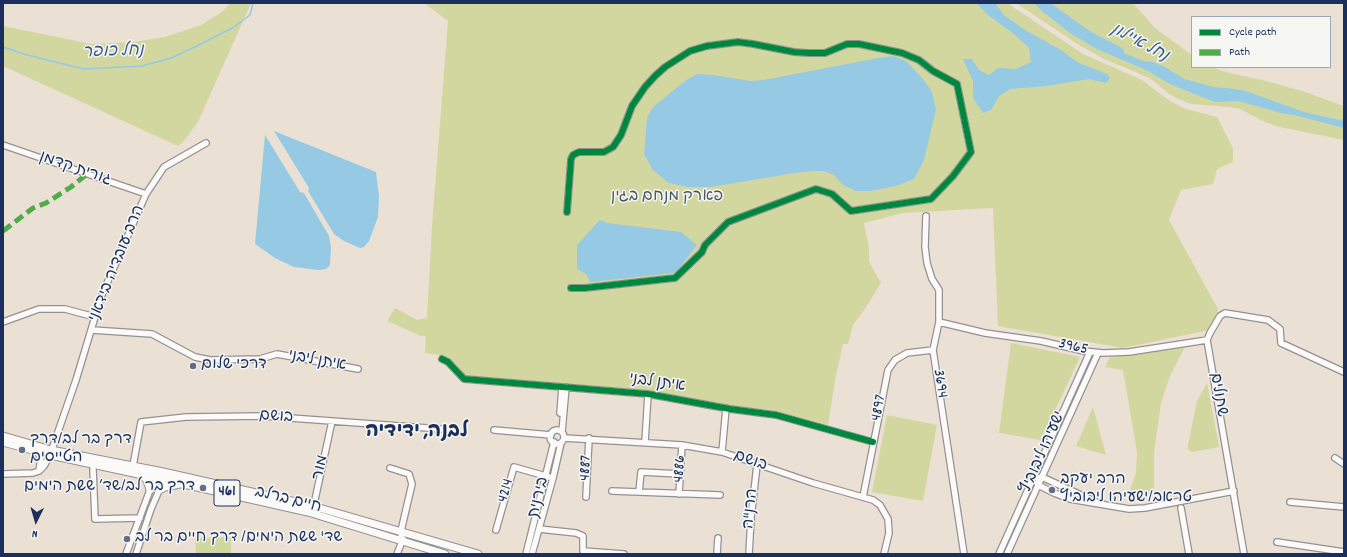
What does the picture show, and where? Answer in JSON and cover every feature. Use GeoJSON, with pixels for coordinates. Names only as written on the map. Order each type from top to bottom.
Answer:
{"type":"FeatureCollection","features":[{"type":"Feature","properties":{"kind":"main road","name":"חיים ברלב"},"geometry":{"type":"LineString","coordinates":[[3,436],[51,452],[139,474],[161,476],[314,506],[478,554]]}},
{"type":"Feature","properties":{"kind":"main road","name":"חיים ברלב"},"geometry":{"type":"LineString","coordinates":[[3,442],[37,452],[51,452],[133,466],[184,484],[316,514],[402,542],[445,554]]}},
{"type":"Feature","properties":{"kind":"main road"},"geometry":{"type":"LineString","coordinates":[[139,474],[147,480],[150,490]]}},
{"type":"Feature","properties":{"kind":"main road"},"geometry":{"type":"LineString","coordinates":[[159,490],[168,486],[184,484]]}},
{"type":"Feature","properties":{"kind":"street"},"geometry":{"type":"LineString","coordinates":[[567,212],[570,159],[573,155],[579,152],[604,152],[613,147],[622,135],[632,106],[645,87],[665,67],[690,51],[707,46],[738,42],[794,52],[824,53],[848,44],[860,44],[893,51],[919,60],[933,71],[957,84],[971,152],[953,176],[931,199],[851,211],[832,194],[816,189],[728,222],[705,245],[702,252],[675,278],[585,288],[571,288]]}},
{"type":"Feature","properties":{"kind":"street","name":"הרב עובדיה בידאני"},"geometry":{"type":"LineString","coordinates":[[39,471],[44,466],[51,452],[76,380],[101,297],[146,194],[164,167],[206,143]]}},
{"type":"Feature","properties":{"kind":"street","name":"גורית קדמן"},"geometry":{"type":"LineString","coordinates":[[3,146],[146,194]]}},
{"type":"Feature","properties":{"kind":"street","name":"3694"},"geometry":{"type":"LineString","coordinates":[[926,216],[925,246],[927,263],[932,279],[939,290],[939,322],[933,350],[964,554]]}},
{"type":"Feature","properties":{"kind":"street"},"geometry":{"type":"LineString","coordinates":[[3,322],[39,309],[65,309],[95,317]]}},
{"type":"Feature","properties":{"kind":"street"},"geometry":{"type":"LineString","coordinates":[[1207,340],[1220,316],[1225,313],[1268,320],[1280,329],[1281,343],[1344,372]]}},
{"type":"Feature","properties":{"kind":"street","name":"3965"},"geometry":{"type":"LineString","coordinates":[[939,322],[975,331],[1041,341],[1098,353],[1129,352],[1207,340]]}},
{"type":"Feature","properties":{"kind":"street","name":"איתן ליבני"},"geometry":{"type":"LineString","coordinates":[[92,330],[152,334],[195,357],[210,360],[260,359],[277,354],[358,369]]}},
{"type":"Feature","properties":{"kind":"street","name":"שתולים"},"geometry":{"type":"LineString","coordinates":[[1207,340],[1244,554]]}},
{"type":"Feature","properties":{"kind":"street","name":"4897"},"geometry":{"type":"LineString","coordinates":[[863,497],[888,370],[895,360],[907,353],[933,350]]}},
{"type":"Feature","properties":{"kind":"street","name":"ישעיהו ליבוביץ"},"geometry":{"type":"LineString","coordinates":[[999,554],[1090,352]]}},
{"type":"Feature","properties":{"kind":"street","name":"ישעיהו ליבוביץ"},"geometry":{"type":"LineString","coordinates":[[1007,554],[1098,353]]}},
{"type":"Feature","properties":{"kind":"street","name":"איתן לבני"},"geometry":{"type":"LineString","coordinates":[[442,359],[448,362],[464,379],[648,394],[776,415],[874,442]]}},
{"type":"Feature","properties":{"kind":"street","name":"בירנית"},"geometry":{"type":"LineString","coordinates":[[532,554],[553,478],[561,436],[564,387]]}},
{"type":"Feature","properties":{"kind":"street"},"geometry":{"type":"LineString","coordinates":[[645,442],[648,394]]}},
{"type":"Feature","properties":{"kind":"street"},"geometry":{"type":"LineString","coordinates":[[722,452],[726,408]]}},
{"type":"Feature","properties":{"kind":"street","name":"בושם"},"geometry":{"type":"LineString","coordinates":[[133,466],[141,422],[186,418],[264,416],[455,430]]}},
{"type":"Feature","properties":{"kind":"street","name":"מור"},"geometry":{"type":"LineString","coordinates":[[316,514],[314,511],[314,506],[332,422]]}},
{"type":"Feature","properties":{"kind":"street"},"geometry":{"type":"LineString","coordinates":[[494,430],[551,435],[554,431],[561,436]]}},
{"type":"Feature","properties":{"kind":"street"},"geometry":{"type":"LineString","coordinates":[[551,435],[554,442]]}},
{"type":"Feature","properties":{"kind":"street","name":"בושם"},"geometry":{"type":"LineString","coordinates":[[554,442],[557,444],[561,436],[682,445],[722,452],[813,483],[873,500],[880,505],[888,519],[890,533],[884,554]]}},
{"type":"Feature","properties":{"kind":"street","name":"4887"},"geometry":{"type":"LineString","coordinates":[[586,497],[589,438]]}},
{"type":"Feature","properties":{"kind":"street","name":"בירנית"},"geometry":{"type":"LineString","coordinates":[[526,554],[554,442]]}},
{"type":"Feature","properties":{"kind":"street","name":"4886"},"geometry":{"type":"LineString","coordinates":[[679,494],[682,445]]}},
{"type":"Feature","properties":{"kind":"street"},"geometry":{"type":"LineString","coordinates":[[3,474],[33,473],[39,471],[41,466],[41,458],[37,452]]}},
{"type":"Feature","properties":{"kind":"street"},"geometry":{"type":"LineString","coordinates":[[1335,458],[1344,464]]}},
{"type":"Feature","properties":{"kind":"street","name":"הרנ\"ה"},"geometry":{"type":"LineString","coordinates":[[749,554],[751,518],[757,465]]}},
{"type":"Feature","properties":{"kind":"street","name":"4214"},"geometry":{"type":"LineString","coordinates":[[496,530],[514,467],[553,478]]}},
{"type":"Feature","properties":{"kind":"street"},"geometry":{"type":"LineString","coordinates":[[390,468],[409,474],[412,484],[402,542],[397,554]]}},
{"type":"Feature","properties":{"kind":"street"},"geometry":{"type":"LineString","coordinates":[[93,469],[96,519],[140,518]]}},
{"type":"Feature","properties":{"kind":"street"},"geometry":{"type":"LineString","coordinates":[[639,492],[641,472],[680,474]]}},
{"type":"Feature","properties":{"kind":"street"},"geometry":{"type":"LineString","coordinates":[[126,554],[150,490],[161,476]]}},
{"type":"Feature","properties":{"kind":"street"},"geometry":{"type":"LineString","coordinates":[[136,554],[159,490],[161,476]]}},
{"type":"Feature","properties":{"kind":"street"},"geometry":{"type":"LineString","coordinates":[[1104,505],[1042,477],[1033,478],[1038,485],[1070,499],[1104,505],[1121,508],[1137,509],[1234,491]]}},
{"type":"Feature","properties":{"kind":"street"},"geometry":{"type":"LineString","coordinates":[[612,491],[720,495]]}},
{"type":"Feature","properties":{"kind":"street"},"geometry":{"type":"LineString","coordinates":[[1290,502],[1344,507]]}},
{"type":"Feature","properties":{"kind":"street"},"geometry":{"type":"LineString","coordinates":[[1181,508],[1189,554]]}},
{"type":"Feature","properties":{"kind":"street"},"geometry":{"type":"LineString","coordinates":[[539,529],[576,533],[583,536],[583,551],[624,554]]}},
{"type":"Feature","properties":{"kind":"street"},"geometry":{"type":"LineString","coordinates":[[717,554],[718,538]]}},
{"type":"Feature","properties":{"kind":"street"},"geometry":{"type":"LineString","coordinates":[[1277,542],[1318,551],[1344,552]]}},
{"type":"Feature","properties":{"kind":"green space"},"geometry":{"type":"Polygon","coordinates":[[[230,3],[251,3],[198,122],[183,142],[178,146],[3,66],[3,26],[91,44],[134,42],[165,37],[201,25],[222,12],[230,3]]]}},
{"type":"Feature","properties":{"kind":"green space","name":"פארק מנחם בגין"},"geometry":{"type":"Polygon","coordinates":[[[424,3],[1007,3],[1083,54],[1142,80],[1167,99],[1183,108],[1217,117],[1233,148],[1233,162],[1217,169],[1213,184],[1181,190],[1169,220],[1218,309],[1210,330],[1123,348],[998,326],[993,208],[903,213],[864,223],[869,248],[869,262],[881,283],[853,325],[848,344],[843,344],[836,375],[828,425],[767,409],[727,407],[649,392],[465,377],[457,365],[445,356],[425,353],[426,336],[421,336],[387,321],[395,308],[417,320],[427,318],[432,226],[448,21],[424,3]]]}},
{"type":"Feature","properties":{"kind":"green space"},"geometry":{"type":"Polygon","coordinates":[[[1016,3],[1133,3],[1155,28],[1191,54],[1191,68],[1215,68],[1302,91],[1344,106],[1344,140],[1280,127],[1265,122],[1240,109],[1191,104],[1169,94],[1151,79],[1104,59],[1079,45],[1016,3]]]}},
{"type":"Feature","properties":{"kind":"green space"},"geometry":{"type":"Polygon","coordinates":[[[1011,343],[1080,357],[1041,440],[999,433],[1011,343]]]}},
{"type":"Feature","properties":{"kind":"green space"},"geometry":{"type":"Polygon","coordinates":[[[1185,347],[1170,376],[1161,403],[1154,453],[1154,493],[1141,496],[1128,496],[1136,473],[1137,452],[1123,370],[1105,367],[1110,357],[1185,347]]]}},
{"type":"Feature","properties":{"kind":"green space"},"geometry":{"type":"Polygon","coordinates":[[[1207,383],[1219,447],[1193,452],[1188,450],[1188,445],[1197,401],[1207,383]]]}},
{"type":"Feature","properties":{"kind":"green space"},"geometry":{"type":"Polygon","coordinates":[[[1093,407],[1106,455],[1076,446],[1093,407]]]}},
{"type":"Feature","properties":{"kind":"green space"},"geometry":{"type":"Polygon","coordinates":[[[887,415],[937,425],[923,501],[872,492],[887,415]]]}},
{"type":"Feature","properties":{"kind":"green space"},"geometry":{"type":"Polygon","coordinates":[[[231,537],[231,554],[196,554],[195,538],[231,537]]]}},
{"type":"Feature","properties":{"kind":"water"},"geometry":{"type":"Polygon","coordinates":[[[976,3],[995,3],[1004,15],[1025,30],[1059,49],[1079,63],[1107,74],[1110,78],[1106,83],[1089,79],[1047,86],[1010,89],[999,96],[991,110],[983,113],[973,98],[973,81],[963,59],[972,59],[979,70],[989,75],[998,68],[1016,69],[1031,62],[1029,48],[1014,34],[988,15],[976,3]]]}},
{"type":"Feature","properties":{"kind":"water"},"geometry":{"type":"Polygon","coordinates":[[[1034,3],[1046,3],[1093,40],[1143,61],[1153,62],[1165,67],[1210,94],[1214,95],[1235,90],[1243,90],[1304,112],[1344,121],[1344,128],[1239,101],[1215,102],[1187,91],[1168,83],[1148,71],[1095,48],[1070,33],[1034,3]]]}},
{"type":"Feature","properties":{"kind":"water"},"geometry":{"type":"Polygon","coordinates":[[[893,56],[906,61],[922,78],[932,92],[936,109],[924,160],[914,179],[899,185],[871,191],[856,191],[843,185],[834,175],[824,171],[813,171],[711,187],[688,187],[669,183],[653,170],[644,154],[647,118],[653,107],[685,81],[697,74],[750,81],[764,80],[893,56]]]}},
{"type":"Feature","properties":{"kind":"water"},"geometry":{"type":"Polygon","coordinates":[[[274,131],[376,172],[379,196],[378,217],[369,241],[364,247],[360,248],[344,241],[334,234],[308,191],[309,188],[274,131]]]}},
{"type":"Feature","properties":{"kind":"water"},"geometry":{"type":"Polygon","coordinates":[[[265,135],[300,192],[304,193],[329,236],[331,248],[330,265],[326,269],[319,270],[294,267],[275,258],[255,244],[265,135]]]}},
{"type":"Feature","properties":{"kind":"water"},"geometry":{"type":"Polygon","coordinates":[[[600,220],[607,223],[681,232],[697,245],[678,270],[673,273],[590,282],[586,274],[577,269],[577,245],[600,220]]]}},
{"type":"Feature","properties":{"kind":"waterway","name":"נחל כופר"},"geometry":{"type":"LineString","coordinates":[[3,47],[27,55],[84,69],[142,66],[171,58],[234,27],[250,15],[253,3]]}},
{"type":"Feature","properties":{"kind":"waterway","name":"נחל איילון"},"geometry":{"type":"LineString","coordinates":[[1044,3],[1088,36],[1119,52]]}},
{"type":"Feature","properties":{"kind":"waterway","name":"נחל איילון"},"geometry":{"type":"LineString","coordinates":[[1188,85],[1213,92],[1235,94]]}},
{"type":"Feature","properties":{"kind":"marked path"},"geometry":{"type":"LineString","coordinates":[[3,231],[33,208],[46,203],[71,187],[87,174]]}},
{"type":"Feature","properties":{"kind":"cycle path"},"geometry":{"type":"LineString","coordinates":[[567,212],[571,159],[573,155],[579,152],[604,152],[613,147],[621,135],[632,106],[645,87],[665,67],[690,51],[707,46],[738,42],[794,52],[825,53],[847,44],[859,44],[902,53],[919,60],[933,71],[957,84],[971,152],[953,176],[931,199],[851,211],[832,194],[816,189],[728,222],[705,245],[702,252],[675,278],[585,288],[571,288]]}},
{"type":"Feature","properties":{"kind":"cycle path"},"geometry":{"type":"LineString","coordinates":[[442,359],[448,362],[464,379],[648,394],[730,409],[776,415],[873,442]]}},
{"type":"Feature","properties":{"kind":"place","name":"דרכי שלום"},"geometry":{"type":"Point","coordinates":[193,366]}},
{"type":"Feature","properties":{"kind":"place","name":"דרך בר לב/דרך הטייסים"},"geometry":{"type":"Point","coordinates":[22,450]}},
{"type":"Feature","properties":{"kind":"place","name":"דרך בר לב/שד׳ ששת הימים"},"geometry":{"type":"Point","coordinates":[203,488]}},
{"type":"Feature","properties":{"kind":"place","name":"הרב יעקב טראב/ישעיהו ליבוביץ"},"geometry":{"type":"Point","coordinates":[1052,490]}},
{"type":"Feature","properties":{"kind":"place","name":"שד' ששת הימים/ דרך חיים בר לב"},"geometry":{"type":"Point","coordinates":[127,539]}},
{"type":"Feature","properties":{"kind":"district","name":"לבנה, ידידיה"},"geometry":{"type":"Point","coordinates":[417,433]}}]}
